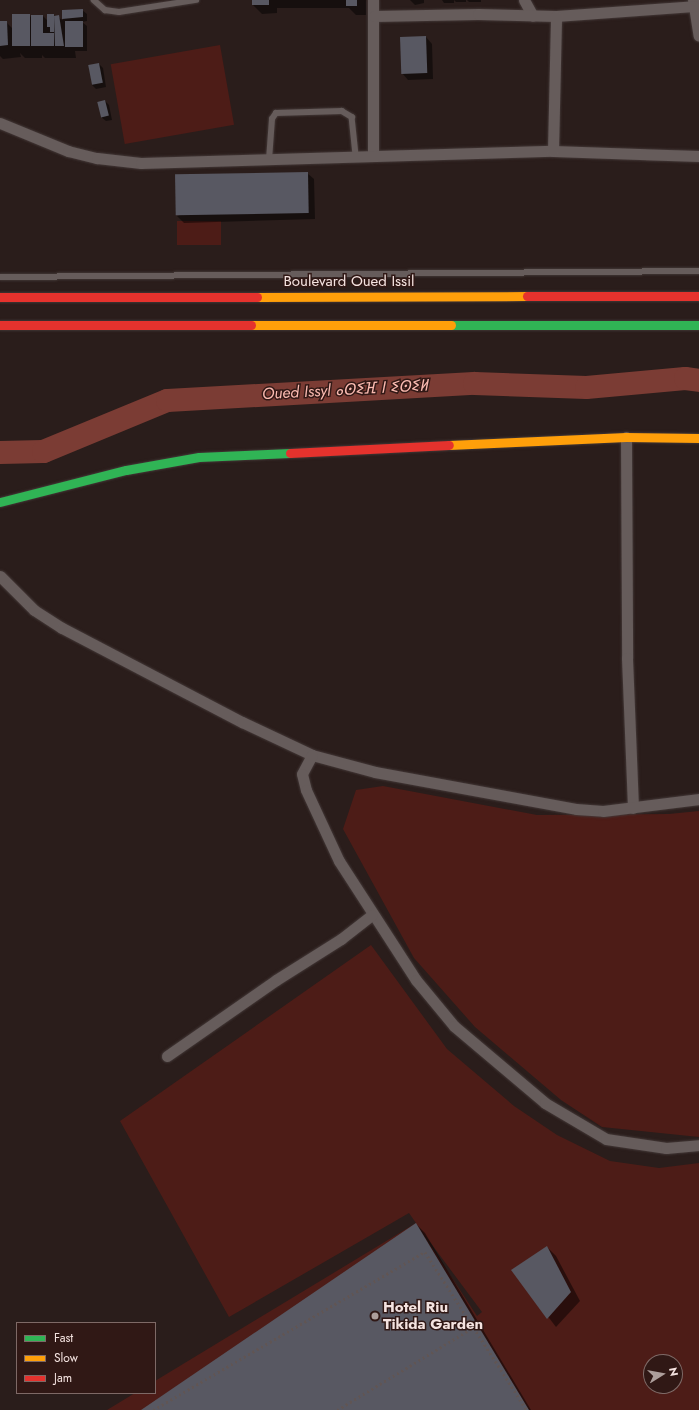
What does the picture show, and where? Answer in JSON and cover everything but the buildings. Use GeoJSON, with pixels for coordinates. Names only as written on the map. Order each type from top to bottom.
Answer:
{"type":"FeatureCollection","features":[{"type":"Feature","properties":{"kind":"main road","name":"Boulevard Oued Issil"},"geometry":{"type":"LineString","coordinates":[[0,297],[699,296]]}},
{"type":"Feature","properties":{"kind":"main road"},"geometry":{"type":"LineString","coordinates":[[0,325],[699,325]]}},
{"type":"Feature","properties":{"kind":"main road"},"geometry":{"type":"LineString","coordinates":[[0,502],[133,468],[199,457],[626,436],[699,438]]}},
{"type":"Feature","properties":{"kind":"street"},"geometry":{"type":"LineString","coordinates":[[373,0],[374,155]]}},
{"type":"Feature","properties":{"kind":"street"},"geometry":{"type":"LineString","coordinates":[[524,0],[533,16]]}},
{"type":"Feature","properties":{"kind":"street"},"geometry":{"type":"LineString","coordinates":[[374,16],[478,14],[556,16],[624,5],[693,3],[699,36]]}},
{"type":"Feature","properties":{"kind":"street"},"geometry":{"type":"LineString","coordinates":[[553,151],[556,16]]}},
{"type":"Feature","properties":{"kind":"street"},"geometry":{"type":"LineString","coordinates":[[0,123],[68,151],[97,158],[141,163],[269,160],[374,155],[553,151],[699,156]]}},
{"type":"Feature","properties":{"kind":"street"},"geometry":{"type":"LineString","coordinates":[[626,436],[627,658],[633,808]]}},
{"type":"Feature","properties":{"kind":"street"},"geometry":{"type":"LineString","coordinates":[[0,576],[34,610],[62,628],[248,726],[312,755],[375,772],[542,804],[604,811],[699,799]]}},
{"type":"Feature","properties":{"kind":"street"},"geometry":{"type":"LineString","coordinates":[[312,755],[302,774],[306,790],[339,861],[372,915],[397,949],[416,980],[454,1026],[550,1106],[606,1139],[666,1148],[699,1145]]}},
{"type":"Feature","properties":{"kind":"street"},"geometry":{"type":"LineString","coordinates":[[167,1056],[276,980],[341,940],[372,915]]}},
{"type":"Feature","properties":{"kind":"lane"},"geometry":{"type":"LineString","coordinates":[[94,0],[105,10],[119,12],[196,0]]}},
{"type":"Feature","properties":{"kind":"lane"},"geometry":{"type":"LineString","coordinates":[[269,160],[272,118],[276,113],[342,111],[352,117],[356,156]]}},
{"type":"Feature","properties":{"kind":"lane"},"geometry":{"type":"LineString","coordinates":[[0,277],[699,271]]}},
{"type":"Feature","properties":{"kind":"path"},"geometry":{"type":"LineString","coordinates":[[153,1410],[425,1252],[527,1410]]}},
{"type":"Feature","properties":{"kind":"path"},"geometry":{"type":"LineString","coordinates":[[337,1410],[474,1327]]}},
{"type":"Feature","properties":{"kind":"shaded area"},"geometry":{"type":"Polygon","coordinates":[[[220,45],[234,125],[125,144],[111,64],[220,45]]]}},
{"type":"Feature","properties":{"kind":"shaded area"},"geometry":{"type":"Polygon","coordinates":[[[177,221],[221,221],[221,245],[177,245],[177,221]]]}},
{"type":"Feature","properties":{"kind":"shaded area"},"geometry":{"type":"Polygon","coordinates":[[[383,786],[537,815],[669,814],[699,811],[699,1137],[602,1127],[561,1100],[475,1027],[414,958],[343,829],[356,790],[383,786]]]}},
{"type":"Feature","properties":{"kind":"shaded area"},"geometry":{"type":"Polygon","coordinates":[[[371,945],[447,1049],[514,1106],[557,1135],[610,1161],[659,1168],[699,1163],[699,1410],[107,1410],[133,1394],[156,1394],[156,1380],[416,1223],[409,1213],[229,1317],[120,1121],[371,945]],[[418,1226],[477,1316],[482,1312],[418,1226]]]}},
{"type":"Feature","properties":{"kind":"waterway","name":"Oued Issyl ⴰⵙⵉⴼ ⵏ ⵉⵙⵉⵍ"},"geometry":{"type":"LineString","coordinates":[[0,452],[43,451],[167,400],[474,383],[586,387],[685,378],[699,380]]}},
{"type":"Feature","properties":{"kind":"traffic: fast"},"geometry":{"type":"LineString","coordinates":[[451,325],[699,325]]}},
{"type":"Feature","properties":{"kind":"traffic: fast"},"geometry":{"type":"LineString","coordinates":[[0,502],[126,470],[199,457],[290,453]]}},
{"type":"Feature","properties":{"kind":"traffic: slow"},"geometry":{"type":"LineString","coordinates":[[257,297],[527,296]]}},
{"type":"Feature","properties":{"kind":"traffic: slow"},"geometry":{"type":"LineString","coordinates":[[251,325],[451,325]]}},
{"type":"Feature","properties":{"kind":"traffic: slow"},"geometry":{"type":"LineString","coordinates":[[449,445],[626,437],[699,438]]}},
{"type":"Feature","properties":{"kind":"traffic: jam"},"geometry":{"type":"LineString","coordinates":[[527,296],[699,296]]}},
{"type":"Feature","properties":{"kind":"traffic: jam"},"geometry":{"type":"LineString","coordinates":[[0,297],[257,297]]}},
{"type":"Feature","properties":{"kind":"traffic: jam"},"geometry":{"type":"LineString","coordinates":[[0,325],[251,325]]}},
{"type":"Feature","properties":{"kind":"traffic: jam"},"geometry":{"type":"LineString","coordinates":[[290,453],[449,445]]}},
{"type":"Feature","properties":{"kind":"place","name":"Hotel Riu Tikida Garden"},"geometry":{"type":"Point","coordinates":[375,1316]}}]}
